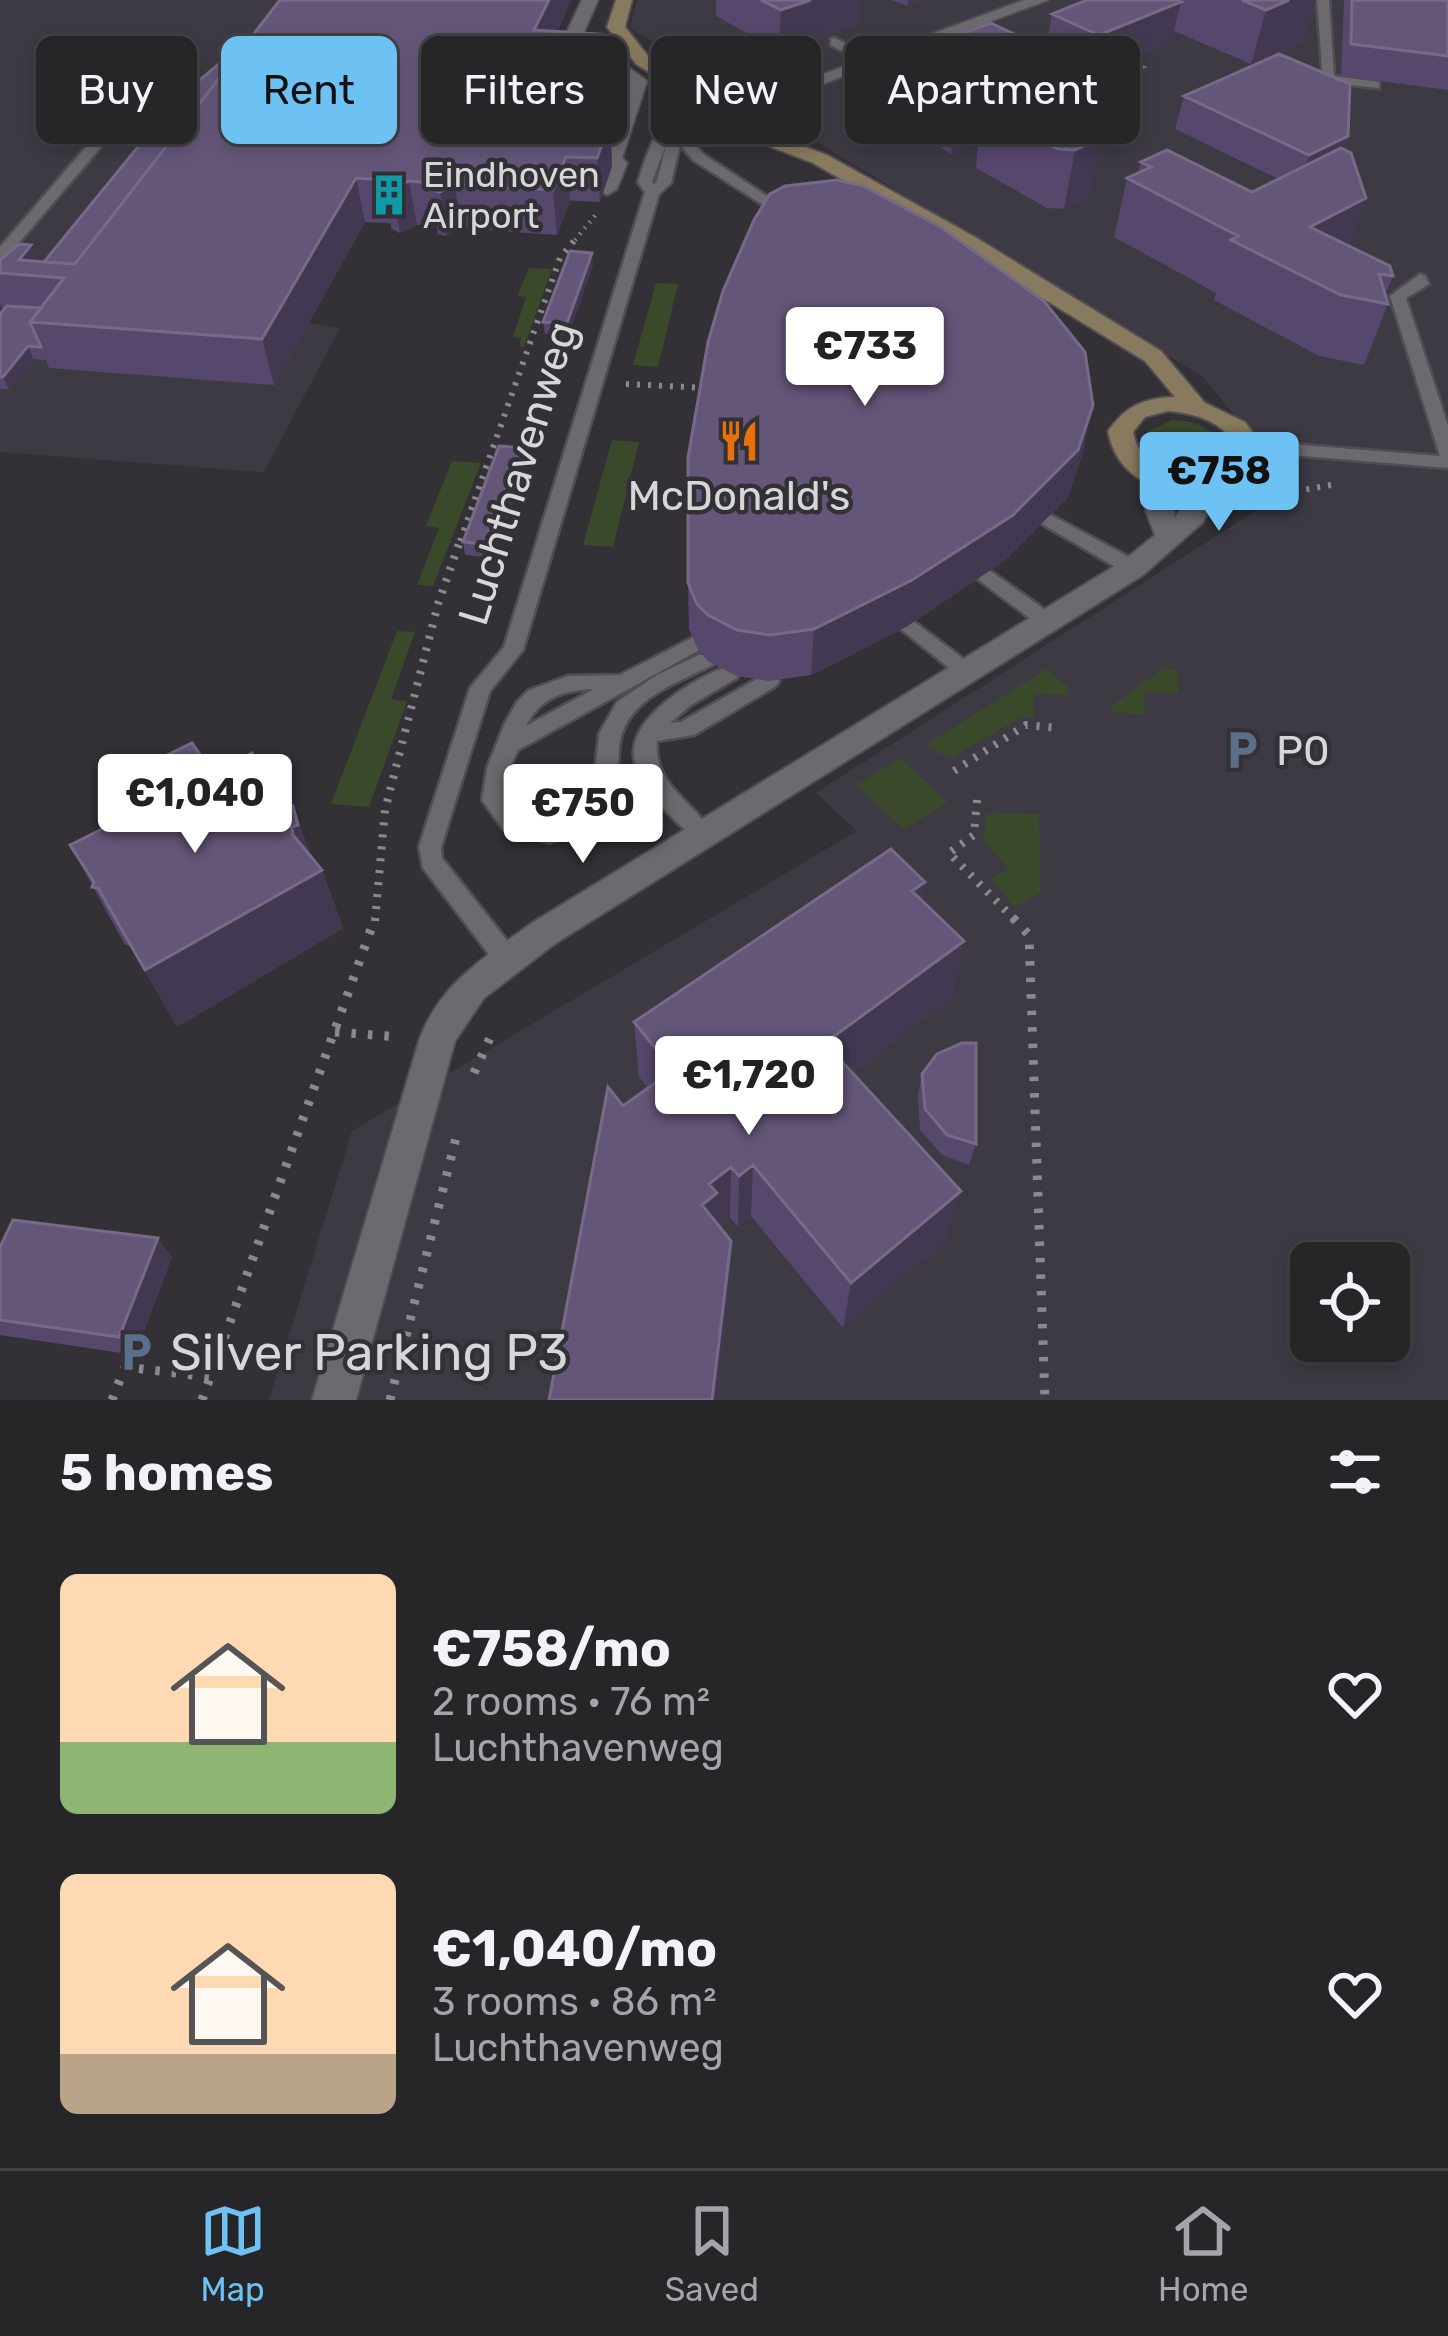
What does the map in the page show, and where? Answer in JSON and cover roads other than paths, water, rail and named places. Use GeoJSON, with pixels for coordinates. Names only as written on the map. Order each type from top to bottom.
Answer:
{"type":"FeatureCollection","features":[{"type":"Feature","properties":{"kind":"street"},"geometry":{"type":"LineString","coordinates":[[590,0],[566,53],[638,81],[611,160],[617,163],[607,189]]}},
{"type":"Feature","properties":{"kind":"street"},"geometry":{"type":"LineString","coordinates":[[624,0],[616,27],[651,66]]}},
{"type":"Feature","properties":{"kind":"street"},"geometry":{"type":"LineString","coordinates":[[942,36],[1040,0]]}},
{"type":"Feature","properties":{"kind":"street"},"geometry":{"type":"LineString","coordinates":[[632,48],[651,55]]}},
{"type":"Feature","properties":{"kind":"street"},"geometry":{"type":"LineString","coordinates":[[783,144],[820,159]]}},
{"type":"Feature","properties":{"kind":"street"},"geometry":{"type":"LineString","coordinates":[[798,144],[1159,361],[1196,407],[1238,428],[1250,447],[1245,470],[1208,485],[1155,476],[1138,467],[1119,442],[1126,420],[1146,407],[1196,407]]}},
{"type":"Feature","properties":{"kind":"street"},"geometry":{"type":"LineString","coordinates":[[1130,344],[1142,375],[1146,407]]}},
{"type":"Feature","properties":{"kind":"street"},"geometry":{"type":"LineString","coordinates":[[1155,476],[1168,536]]}},
{"type":"Feature","properties":{"kind":"street"},"geometry":{"type":"LineString","coordinates":[[334,1400],[437,1041],[444,1021],[471,987],[702,833],[1132,568],[1194,516],[1208,485]]}},
{"type":"Feature","properties":{"kind":"lane"},"geometry":{"type":"LineString","coordinates":[[1323,0],[1328,79],[1374,85]]}},
{"type":"Feature","properties":{"kind":"lane"},"geometry":{"type":"LineString","coordinates":[[836,42],[845,47]]}},
{"type":"Feature","properties":{"kind":"lane"},"geometry":{"type":"LineString","coordinates":[[0,256],[102,137],[145,121],[211,72]]}},
{"type":"Feature","properties":{"kind":"lane","name":"Luchthavenweg"},"geometry":{"type":"LineString","coordinates":[[507,959],[431,860],[430,847],[480,688],[513,650],[652,191],[664,183],[675,144]]}},
{"type":"Feature","properties":{"kind":"lane"},"geometry":{"type":"LineString","coordinates":[[684,144],[688,163],[734,191],[759,196],[804,225]]}},
{"type":"Feature","properties":{"kind":"lane"},"geometry":{"type":"LineString","coordinates":[[1250,447],[1448,458],[1398,296],[1421,284],[1420,279]]}},
{"type":"Feature","properties":{"kind":"lane"},"geometry":{"type":"LineString","coordinates":[[998,292],[1027,280]]}},
{"type":"Feature","properties":{"kind":"lane"},"geometry":{"type":"LineString","coordinates":[[1049,520],[1132,568]]}},
{"type":"Feature","properties":{"kind":"lane"},"geometry":{"type":"LineString","coordinates":[[986,575],[1047,621]]}},
{"type":"Feature","properties":{"kind":"lane"},"geometry":{"type":"LineString","coordinates":[[909,625],[966,671]]}},
{"type":"Feature","properties":{"kind":"lane"},"geometry":{"type":"LineString","coordinates":[[700,652],[630,701],[610,735],[611,765],[610,790],[601,810],[550,834],[511,823],[493,800],[498,768],[510,744],[626,683],[700,652]]}},
{"type":"Feature","properties":{"kind":"lane"},"geometry":{"type":"LineString","coordinates":[[702,833],[648,771],[649,744],[666,708],[730,673]]}},
{"type":"Feature","properties":{"kind":"lane"},"geometry":{"type":"LineString","coordinates":[[611,765],[769,681]]}},
{"type":"Feature","properties":{"kind":"place","name":"Eindhoven Airport"},"geometry":{"type":"Point","coordinates":[389,195]}},
{"type":"Feature","properties":{"kind":"place","name":"McDonald's"},"geometry":{"type":"Point","coordinates":[739,441]}},
{"type":"Feature","properties":{"kind":"place","name":"P0"},"geometry":{"type":"Point","coordinates":[1242,750]}},
{"type":"Feature","properties":{"kind":"place","name":"Silver Parking P3"},"geometry":{"type":"Point","coordinates":[136,1352]}}]}
